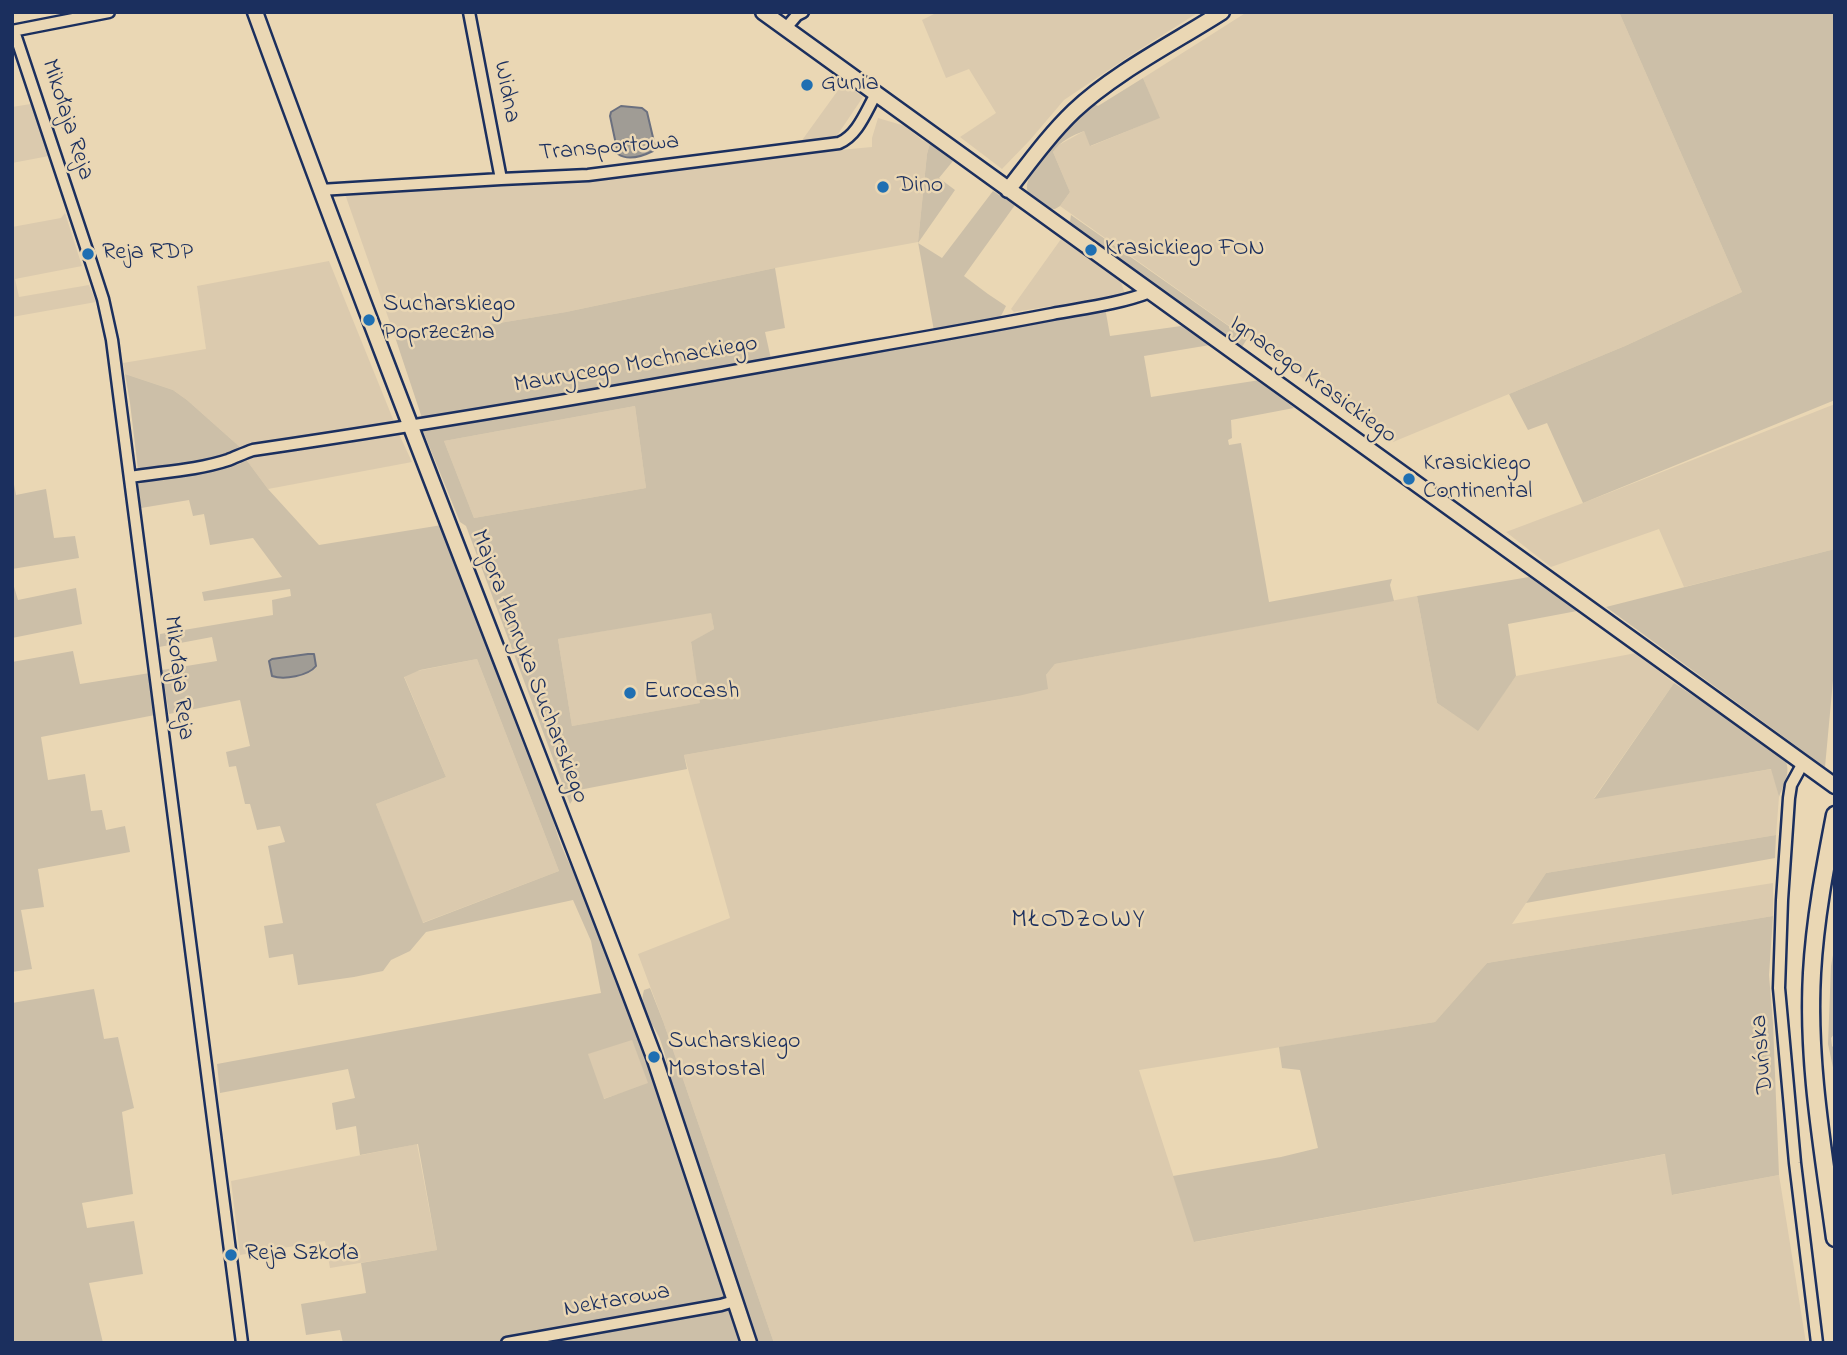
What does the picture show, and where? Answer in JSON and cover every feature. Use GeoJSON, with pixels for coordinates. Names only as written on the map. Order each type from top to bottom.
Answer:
{"type":"FeatureCollection","features":[{"type":"Feature","properties":{"kind":"main road"},"geometry":{"type":"LineString","coordinates":[[1835,814],[1816,930],[1812,975],[1812,1035],[1816,1102],[1835,1238]]}},
{"type":"Feature","properties":{"kind":"street"},"geometry":{"type":"LineString","coordinates":[[13,31],[110,12]]}},
{"type":"Feature","properties":{"kind":"street","name":"Majora Henryka Sucharskiego"},"geometry":{"type":"LineString","coordinates":[[255,12],[410,427],[634,1004],[748,1343]]}},
{"type":"Feature","properties":{"kind":"street","name":"Widna"},"geometry":{"type":"LineString","coordinates":[[469,12],[500,179]]}},
{"type":"Feature","properties":{"kind":"street","name":"Ignacego Krasickiego"},"geometry":{"type":"LineString","coordinates":[[763,12],[1835,786]]}},
{"type":"Feature","properties":{"kind":"street"},"geometry":{"type":"LineString","coordinates":[[785,29],[803,12]]}},
{"type":"Feature","properties":{"kind":"street"},"geometry":{"type":"LineString","coordinates":[[1008,190],[1053,133],[1092,95],[1222,12]]}},
{"type":"Feature","properties":{"kind":"street","name":"Mikołaja Reja"},"geometry":{"type":"LineString","coordinates":[[13,31],[108,318],[242,1343]]}},
{"type":"Feature","properties":{"kind":"street","name":"Transportowa"},"geometry":{"type":"LineString","coordinates":[[320,190],[588,175],[839,143],[854,132],[876,94]]}},
{"type":"Feature","properties":{"kind":"street","name":"Maurycego Mochnackiego"},"geometry":{"type":"LineString","coordinates":[[130,477],[210,464],[253,450],[410,427],[999,324],[1129,299],[1150,292]]}},
{"type":"Feature","properties":{"kind":"street","name":"Duńska"},"geometry":{"type":"LineString","coordinates":[[1802,763],[1789,798],[1779,976],[1794,1163],[1817,1343]]}},
{"type":"Feature","properties":{"kind":"street","name":"Nektarowa"},"geometry":{"type":"LineString","coordinates":[[507,1343],[734,1301]]}},
{"type":"Feature","properties":{"kind":"shaded area"},"geometry":{"type":"Polygon","coordinates":[[[938,12],[1199,12],[1064,100],[1002,169],[960,137],[996,113],[969,69],[946,78],[922,20],[938,12]]]}},
{"type":"Feature","properties":{"kind":"shaded area"},"geometry":{"type":"Polygon","coordinates":[[[1247,12],[1619,12],[1742,292],[1625,346],[1393,442],[1060,206],[1070,192],[1053,152],[1057,146],[1084,131],[1091,146],[1159,118],[1143,78],[1247,12]]]}},
{"type":"Feature","properties":{"kind":"shaded area"},"geometry":{"type":"Polygon","coordinates":[[[1619,12],[1835,12],[1835,400],[1583,503],[1547,423],[1528,430],[1509,394],[1625,346],[1742,292],[1619,12]]]}},
{"type":"Feature","properties":{"kind":"shaded area"},"geometry":{"type":"Polygon","coordinates":[[[1143,78],[1160,118],[1090,146],[1084,131],[1067,139],[1053,152],[1070,192],[1055,209],[1031,197],[1027,190],[1029,179],[1044,156],[1066,131],[1094,104],[1098,106],[1143,78]]]}},
{"type":"Feature","properties":{"kind":"shaded area"},"geometry":{"type":"Polygon","coordinates":[[[844,82],[863,97],[836,137],[826,141],[800,143],[844,82]]]}},
{"type":"Feature","properties":{"kind":"shaded area"},"geometry":{"type":"Polygon","coordinates":[[[31,104],[49,156],[12,163],[12,107],[31,104]]]}},
{"type":"Feature","properties":{"kind":"shaded area"},"geometry":{"type":"Polygon","coordinates":[[[621,106],[642,108],[647,112],[655,146],[653,151],[631,157],[618,154],[610,116],[611,112],[621,106]]]}},
{"type":"Feature","properties":{"kind":"shaded area"},"geometry":{"type":"Polygon","coordinates":[[[878,118],[905,126],[930,143],[918,242],[775,268],[566,312],[396,340],[345,194],[586,180],[753,158],[872,147],[878,118]]]}},
{"type":"Feature","properties":{"kind":"shaded area"},"geometry":{"type":"Polygon","coordinates":[[[930,143],[953,161],[939,178],[955,190],[918,243],[930,143]]]}},
{"type":"Feature","properties":{"kind":"shaded area"},"geometry":{"type":"Polygon","coordinates":[[[993,191],[1015,205],[964,276],[1006,306],[1000,318],[934,331],[918,243],[942,258],[993,191]]]}},
{"type":"Feature","properties":{"kind":"shaded area"},"geometry":{"type":"Polygon","coordinates":[[[65,213],[82,266],[15,279],[19,297],[89,285],[96,302],[12,317],[12,227],[61,218],[65,213]]]}},
{"type":"Feature","properties":{"kind":"shaded area"},"geometry":{"type":"Polygon","coordinates":[[[1071,215],[1247,339],[1240,350],[1200,322],[1195,314],[1072,226],[1071,215]]]}},
{"type":"Feature","properties":{"kind":"shaded area"},"geometry":{"type":"Polygon","coordinates":[[[1061,239],[1121,282],[1125,294],[1060,307],[1058,305],[1014,312],[1011,309],[1061,239]]]}},
{"type":"Feature","properties":{"kind":"shaded area"},"geometry":{"type":"Polygon","coordinates":[[[329,261],[395,424],[241,448],[173,390],[125,374],[123,363],[206,349],[197,286],[329,261]]]}},
{"type":"Feature","properties":{"kind":"shaded area"},"geometry":{"type":"Polygon","coordinates":[[[775,268],[785,328],[765,332],[771,359],[422,418],[396,340],[566,312],[775,268]]]}},
{"type":"Feature","properties":{"kind":"shaded area"},"geometry":{"type":"Polygon","coordinates":[[[1105,307],[1110,336],[1181,326],[1210,345],[1144,356],[1151,397],[1260,380],[1294,408],[1231,420],[1232,438],[1228,440],[1229,445],[1241,443],[1269,602],[1392,579],[1390,585],[1394,601],[1055,664],[1046,675],[1048,689],[1018,696],[684,755],[687,769],[579,790],[570,804],[466,526],[460,522],[423,431],[1105,307]],[[635,406],[444,441],[474,518],[646,488],[635,406]],[[711,613],[558,639],[572,726],[700,703],[691,642],[714,629],[711,613]]]}},
{"type":"Feature","properties":{"kind":"shaded area"},"geometry":{"type":"Polygon","coordinates":[[[125,374],[173,390],[241,448],[220,458],[138,470],[125,374]]]}},
{"type":"Feature","properties":{"kind":"shaded area"},"geometry":{"type":"Polygon","coordinates":[[[1835,404],[1835,549],[1684,587],[1659,529],[1551,567],[1506,532],[1583,503],[1835,404]]]}},
{"type":"Feature","properties":{"kind":"shaded area"},"geometry":{"type":"Polygon","coordinates":[[[635,406],[646,488],[474,518],[444,441],[635,406]]]}},
{"type":"Feature","properties":{"kind":"shaded area"},"geometry":{"type":"Polygon","coordinates":[[[399,434],[412,462],[268,489],[245,458],[399,434]]]}},
{"type":"Feature","properties":{"kind":"shaded area"},"geometry":{"type":"Polygon","coordinates":[[[245,458],[268,489],[319,545],[442,525],[549,802],[562,847],[584,889],[654,1081],[744,1343],[343,1343],[340,1330],[306,1335],[301,1304],[366,1293],[361,1263],[437,1250],[418,1144],[360,1155],[356,1126],[336,1130],[332,1103],[355,1098],[348,1069],[220,1093],[217,1064],[601,993],[591,941],[573,900],[426,932],[410,951],[391,960],[383,971],[354,977],[298,985],[293,954],[269,958],[264,926],[283,923],[268,846],[285,842],[280,826],[257,830],[250,804],[245,804],[236,766],[229,767],[226,752],[250,746],[240,700],[169,714],[162,670],[217,661],[212,637],[159,647],[160,634],[273,615],[272,600],[291,596],[290,589],[204,601],[202,592],[282,577],[253,538],[210,545],[204,514],[193,516],[189,500],[141,508],[138,481],[240,464],[245,458]],[[477,659],[420,670],[404,677],[446,777],[376,804],[423,923],[559,871],[477,659]],[[632,1040],[588,1054],[604,1099],[648,1083],[632,1040]]]}},
{"type":"Feature","properties":{"kind":"shaded area"},"geometry":{"type":"Polygon","coordinates":[[[12,474],[16,495],[46,489],[54,538],[75,536],[79,558],[12,569],[12,474]]]}},
{"type":"Feature","properties":{"kind":"shaded area"},"geometry":{"type":"Polygon","coordinates":[[[1835,549],[1835,659],[1825,767],[1606,607],[1835,549]]]}},
{"type":"Feature","properties":{"kind":"shaded area"},"geometry":{"type":"Polygon","coordinates":[[[1529,577],[1577,611],[1508,624],[1516,676],[1478,731],[1437,703],[1417,596],[1529,577]]]}},
{"type":"Feature","properties":{"kind":"shaded area"},"geometry":{"type":"Polygon","coordinates":[[[12,580],[18,600],[76,588],[82,624],[12,638],[12,580]]]}},
{"type":"Feature","properties":{"kind":"shaded area"},"geometry":{"type":"Polygon","coordinates":[[[1417,596],[1437,703],[1477,730],[1516,676],[1636,653],[1674,683],[1594,798],[1772,769],[1779,797],[1776,835],[1546,873],[1512,924],[1773,883],[1773,916],[1487,963],[1435,1022],[1139,1070],[1195,1242],[1666,1154],[1673,1195],[1779,1175],[1806,1343],[774,1343],[638,954],[730,918],[684,755],[1018,696],[1046,675],[1055,664],[1417,596]]]}},
{"type":"Feature","properties":{"kind":"shaded area"},"geometry":{"type":"Polygon","coordinates":[[[711,612],[714,629],[691,643],[701,703],[572,726],[558,639],[711,612]]]}},
{"type":"Feature","properties":{"kind":"shaded area"},"geometry":{"type":"Polygon","coordinates":[[[73,651],[80,684],[150,673],[155,715],[41,737],[48,780],[85,774],[91,811],[102,810],[106,830],[125,826],[130,852],[38,869],[44,907],[21,910],[32,969],[12,972],[12,662],[73,651]]]}},
{"type":"Feature","properties":{"kind":"shaded area"},"geometry":{"type":"Polygon","coordinates":[[[314,654],[316,666],[312,669],[295,676],[272,676],[269,661],[272,659],[314,654]]]}},
{"type":"Feature","properties":{"kind":"shaded area"},"geometry":{"type":"Polygon","coordinates":[[[477,659],[559,871],[422,923],[376,804],[446,777],[404,676],[477,659]]]}},
{"type":"Feature","properties":{"kind":"shaded area"},"geometry":{"type":"Polygon","coordinates":[[[1674,683],[1782,754],[1787,770],[1779,797],[1771,769],[1594,799],[1674,683]]]}},
{"type":"Feature","properties":{"kind":"shaded area"},"geometry":{"type":"Polygon","coordinates":[[[1776,835],[1775,858],[1526,903],[1546,873],[1776,835]]]}},
{"type":"Feature","properties":{"kind":"shaded area"},"geometry":{"type":"Polygon","coordinates":[[[1773,916],[1769,975],[1779,1175],[1672,1195],[1665,1154],[1194,1242],[1173,1176],[1318,1148],[1300,1070],[1282,1068],[1279,1047],[1435,1022],[1487,963],[1773,916]]]}},
{"type":"Feature","properties":{"kind":"shaded area"},"geometry":{"type":"Polygon","coordinates":[[[1835,944],[1835,1033],[1831,1038],[1835,1049],[1835,1077],[1828,1044],[1831,966],[1835,944]]]}},
{"type":"Feature","properties":{"kind":"shaded area"},"geometry":{"type":"Polygon","coordinates":[[[650,988],[774,1343],[758,1343],[671,1088],[661,1043],[644,1010],[644,990],[650,988]]]}},
{"type":"Feature","properties":{"kind":"shaded area"},"geometry":{"type":"Polygon","coordinates":[[[94,989],[104,1039],[118,1037],[134,1108],[122,1112],[133,1194],[82,1203],[87,1228],[134,1221],[143,1274],[89,1283],[103,1343],[12,1343],[12,1003],[94,989]]]}},
{"type":"Feature","properties":{"kind":"shaded area"},"geometry":{"type":"Polygon","coordinates":[[[632,1039],[649,1084],[603,1099],[587,1054],[632,1039]]]}},
{"type":"Feature","properties":{"kind":"shaded area"},"geometry":{"type":"Polygon","coordinates":[[[417,1144],[437,1250],[330,1268],[325,1241],[240,1255],[231,1181],[417,1144]]]}},
{"type":"Feature","properties":{"kind":"place","name":"Gunia"},"geometry":{"type":"Point","coordinates":[807,85]}},
{"type":"Feature","properties":{"kind":"place","name":"Dino"},"geometry":{"type":"Point","coordinates":[883,187]}},
{"type":"Feature","properties":{"kind":"place","name":"Krasickiego FON"},"geometry":{"type":"Point","coordinates":[1091,250]}},
{"type":"Feature","properties":{"kind":"place","name":"Reja RDP"},"geometry":{"type":"Point","coordinates":[88,254]}},
{"type":"Feature","properties":{"kind":"place","name":"Sucharskiego Poprzeczna"},"geometry":{"type":"Point","coordinates":[369,320]}},
{"type":"Feature","properties":{"kind":"place","name":"Krasickiego Continental"},"geometry":{"type":"Point","coordinates":[1409,479]}},
{"type":"Feature","properties":{"kind":"place","name":"Eurocash"},"geometry":{"type":"Point","coordinates":[630,693]}},
{"type":"Feature","properties":{"kind":"place","name":"Sucharskiego Mostostal"},"geometry":{"type":"Point","coordinates":[654,1057]}},
{"type":"Feature","properties":{"kind":"place","name":"Reja Szkoła"},"geometry":{"type":"Point","coordinates":[231,1255]}},
{"type":"Feature","properties":{"kind":"district","name":"MŁODZOWY"},"geometry":{"type":"Point","coordinates":[1079,922]}}]}
